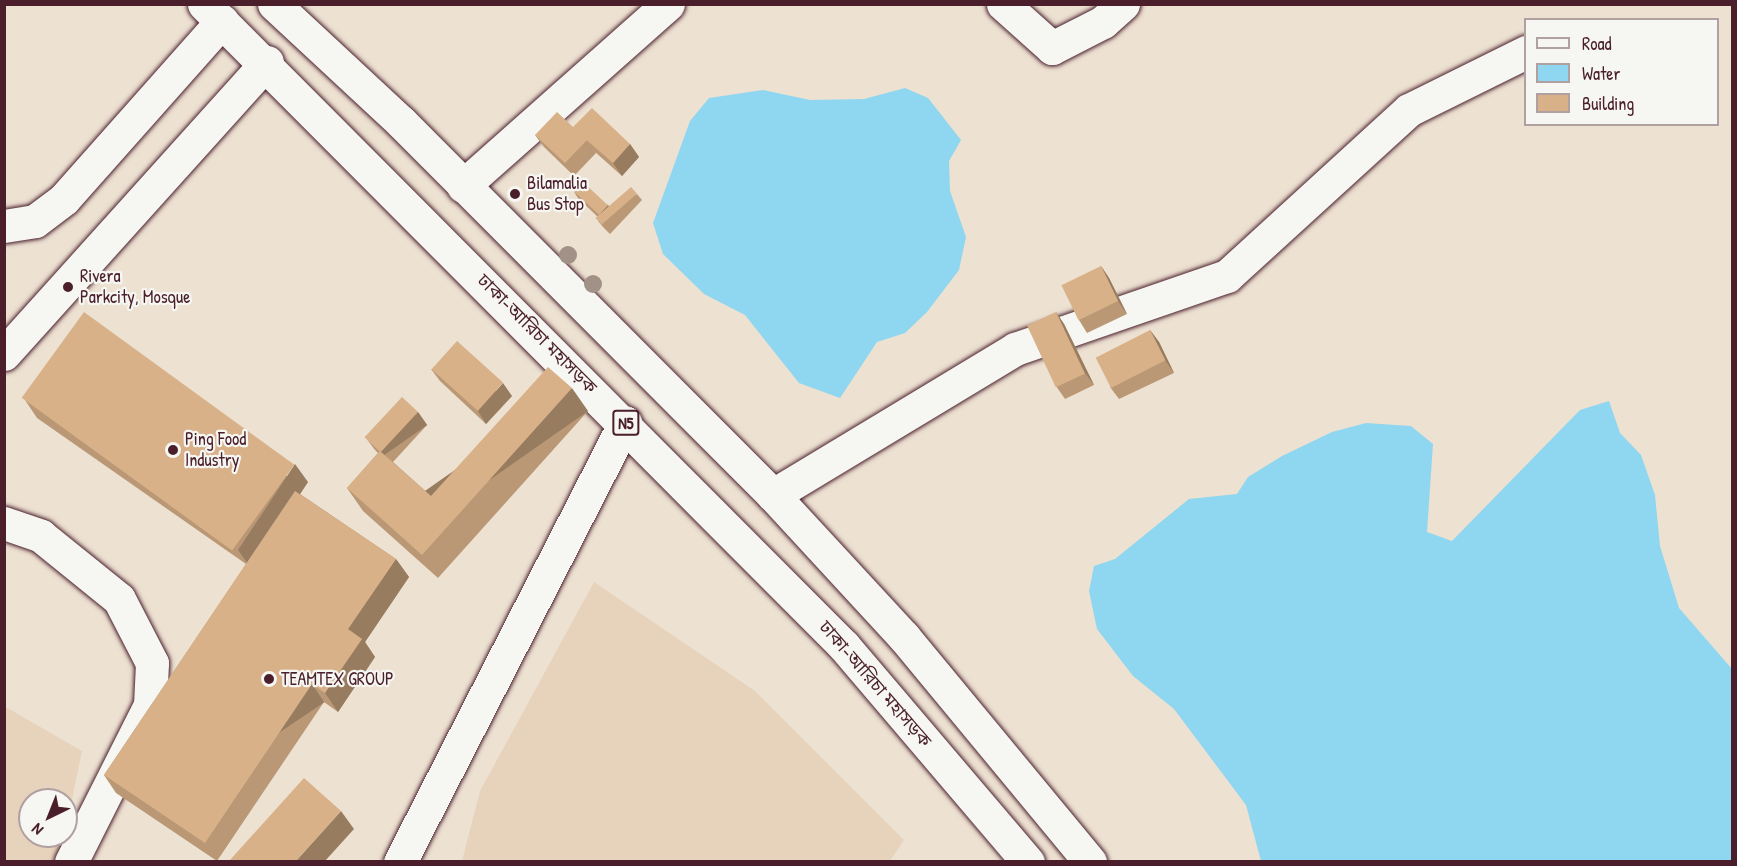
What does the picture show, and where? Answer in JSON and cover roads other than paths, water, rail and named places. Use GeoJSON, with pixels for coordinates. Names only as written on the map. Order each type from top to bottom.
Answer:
{"type":"FeatureCollection","features":[{"type":"Feature","properties":{"kind":"main road"},"geometry":{"type":"LineString","coordinates":[[274,4],[463,186],[773,495],[904,638],[1090,861]]}},
{"type":"Feature","properties":{"kind":"main road"},"geometry":{"type":"LineString","coordinates":[[463,186],[668,4]]}},
{"type":"Feature","properties":{"kind":"main road"},"geometry":{"type":"LineString","coordinates":[[1003,4],[1052,48],[1103,22],[1123,4]]}},
{"type":"Feature","properties":{"kind":"main road"},"geometry":{"type":"LineString","coordinates":[[4,226],[35,221],[64,199],[213,13]]}},
{"type":"Feature","properties":{"kind":"main road","name":"ঢাকা-আরিচা মহাসড়ক"},"geometry":{"type":"LineString","coordinates":[[213,13],[267,62],[844,646],[1028,861]]}},
{"type":"Feature","properties":{"kind":"main road"},"geometry":{"type":"LineString","coordinates":[[773,495],[1015,349],[1227,276],[1408,110],[1524,53]]}},
{"type":"Feature","properties":{"kind":"main road"},"geometry":{"type":"LineString","coordinates":[[4,354],[267,62]]}},
{"type":"Feature","properties":{"kind":"main road"},"geometry":{"type":"LineString","coordinates":[[400,861],[625,422]]}},
{"type":"Feature","properties":{"kind":"main road"},"geometry":{"type":"LineString","coordinates":[[4,523],[41,536],[119,599],[152,663],[150,705],[71,861]]}},
{"type":"Feature","properties":{"kind":"water"},"geometry":{"type":"Polygon","coordinates":[[[905,88],[928,98],[961,140],[949,161],[950,191],[966,237],[959,270],[927,312],[905,333],[877,342],[840,398],[799,383],[745,315],[704,294],[663,254],[653,223],[690,121],[709,98],[763,90],[810,100],[864,99],[905,88]]]}},
{"type":"Feature","properties":{"kind":"water"},"geometry":{"type":"Polygon","coordinates":[[[1609,401],[1620,433],[1641,455],[1655,495],[1660,546],[1679,608],[1732,669],[1732,861],[1261,861],[1246,805],[1174,709],[1133,676],[1097,629],[1089,591],[1094,566],[1115,559],[1189,499],[1237,494],[1248,477],[1282,456],[1332,432],[1366,423],[1411,426],[1433,444],[1427,532],[1452,541],[1580,410],[1609,401]]]}},
{"type":"Feature","properties":{"kind":"place","name":"Bilamalia Bus Stop"},"geometry":{"type":"Point","coordinates":[515,194]}},
{"type":"Feature","properties":{"kind":"place","name":"Rivera Parkcity, Mosque"},"geometry":{"type":"Point","coordinates":[68,287]}},
{"type":"Feature","properties":{"kind":"place","name":"Ping Food Industry"},"geometry":{"type":"Point","coordinates":[173,450]}},
{"type":"Feature","properties":{"kind":"place","name":"TEAMTEX GROUP"},"geometry":{"type":"Point","coordinates":[269,679]}}]}
